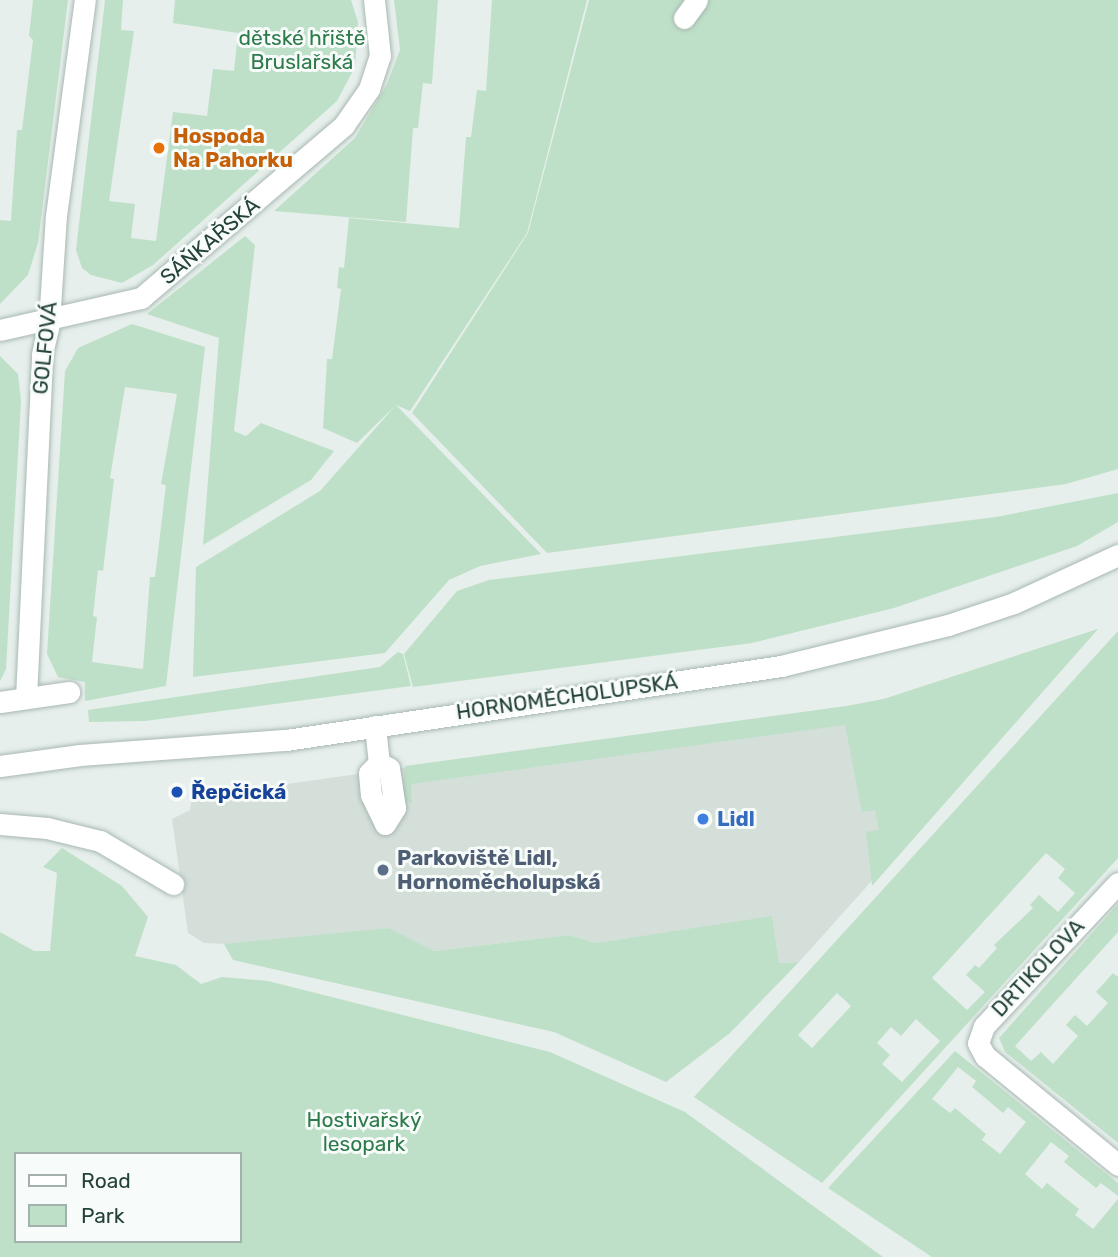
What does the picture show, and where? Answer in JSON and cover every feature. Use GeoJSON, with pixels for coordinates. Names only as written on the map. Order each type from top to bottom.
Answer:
{"type":"FeatureCollection","features":[{"type":"Feature","properties":{"kind":"street","name":"GOLFOVÁ"},"geometry":{"type":"LineString","coordinates":[[26,698],[42,354],[49,323],[56,216],[85,0]]}},
{"type":"Feature","properties":{"kind":"street","name":"SÁŇKAŘSKÁ"},"geometry":{"type":"LineString","coordinates":[[0,330],[49,323],[141,298],[344,125],[374,77],[380,33],[374,0]]}},
{"type":"Feature","properties":{"kind":"street"},"geometry":{"type":"LineString","coordinates":[[684,18],[697,0]]}},
{"type":"Feature","properties":{"kind":"street","name":"HORNOMĚCHOLUPSKÁ"},"geometry":{"type":"LineString","coordinates":[[0,766],[80,755],[286,740],[781,666],[891,642],[1014,603],[1118,555]]}},
{"type":"Feature","properties":{"kind":"street"},"geometry":{"type":"LineString","coordinates":[[0,702],[69,692]]}},
{"type":"Feature","properties":{"kind":"street"},"geometry":{"type":"LineString","coordinates":[[375,726],[379,763]]}},
{"type":"Feature","properties":{"kind":"street"},"geometry":{"type":"LineString","coordinates":[[0,824],[47,828],[100,841],[173,884]]}},
{"type":"Feature","properties":{"kind":"street","name":"DRTIKOLOVA"},"geometry":{"type":"LineString","coordinates":[[1118,883],[984,1026],[978,1043],[985,1056],[1118,1165]]}},
{"type":"Feature","properties":{"kind":"shaded area"},"geometry":{"type":"Polygon","coordinates":[[[1098,629],[799,962],[779,963],[772,917],[596,943],[569,935],[433,951],[389,928],[248,945],[204,943],[188,933],[172,819],[190,810],[192,797],[847,706],[884,699],[1098,629]]]}},
{"type":"Feature","properties":{"kind":"green space"},"geometry":{"type":"Polygon","coordinates":[[[33,0],[68,0],[38,243],[28,275],[0,304],[0,220],[11,221],[17,130],[22,130],[33,40],[29,36],[33,0]]]}},
{"type":"Feature","properties":{"kind":"green space","name":"dětské hřiště Bruslařská"},"geometry":{"type":"Polygon","coordinates":[[[105,0],[123,0],[121,30],[134,31],[109,201],[135,204],[131,238],[156,241],[173,112],[207,116],[213,69],[234,71],[238,33],[173,23],[175,0],[351,0],[358,22],[355,67],[337,101],[153,265],[122,283],[91,275],[82,268],[76,250],[105,0]]]}},
{"type":"Feature","properties":{"kind":"green space"},"geometry":{"type":"Polygon","coordinates":[[[394,0],[438,0],[432,84],[423,83],[418,128],[413,128],[406,222],[274,211],[355,138],[387,84],[400,50],[394,0]]]}},
{"type":"Feature","properties":{"kind":"green space"},"geometry":{"type":"Polygon","coordinates":[[[492,0],[587,0],[527,233],[410,411],[396,405],[357,443],[323,428],[327,359],[332,359],[341,289],[337,288],[339,267],[344,268],[349,218],[459,228],[466,137],[471,137],[477,90],[486,91],[492,0]]]}},
{"type":"Feature","properties":{"kind":"green space"},"geometry":{"type":"Polygon","coordinates":[[[589,0],[1118,0],[1118,469],[1066,484],[547,553],[412,413],[528,233],[589,0]]]}},
{"type":"Feature","properties":{"kind":"green space"},"geometry":{"type":"Polygon","coordinates":[[[245,236],[255,245],[234,431],[246,436],[261,423],[334,451],[311,480],[203,545],[219,338],[147,314],[245,236]]]}},
{"type":"Feature","properties":{"kind":"green space"},"geometry":{"type":"Polygon","coordinates":[[[132,324],[205,347],[166,686],[85,701],[85,682],[58,677],[47,654],[65,371],[78,348],[132,324]],[[125,387],[110,478],[114,479],[103,571],[98,570],[92,662],[143,669],[150,577],[155,577],[166,485],[161,484],[177,394],[125,387]]]}},
{"type":"Feature","properties":{"kind":"green space"},"geometry":{"type":"Polygon","coordinates":[[[0,356],[18,374],[21,401],[6,669],[0,681],[0,356]]]}},
{"type":"Feature","properties":{"kind":"green space"},"geometry":{"type":"Polygon","coordinates":[[[396,405],[541,554],[480,566],[449,580],[385,653],[193,677],[196,567],[320,491],[396,405]]]}},
{"type":"Feature","properties":{"kind":"green space"},"geometry":{"type":"Polygon","coordinates":[[[1118,493],[1118,522],[1077,546],[894,608],[752,643],[413,687],[404,654],[457,591],[489,580],[996,517],[1118,493]]]}},
{"type":"Feature","properties":{"kind":"green space"},"geometry":{"type":"Polygon","coordinates":[[[1098,629],[872,886],[866,832],[879,830],[875,810],[862,812],[845,725],[411,784],[412,803],[403,799],[405,766],[884,699],[1098,629]]]}},
{"type":"Feature","properties":{"kind":"green space"},"geometry":{"type":"Polygon","coordinates":[[[1118,631],[1118,858],[822,1183],[694,1097],[1118,631]],[[1046,853],[932,978],[967,1010],[985,992],[966,975],[975,965],[979,968],[997,948],[994,945],[1033,908],[1030,905],[1039,895],[1058,912],[1075,893],[1058,878],[1065,869],[1046,853]],[[837,993],[798,1035],[812,1048],[851,1006],[837,993]],[[916,1019],[901,1036],[891,1027],[877,1043],[890,1055],[882,1064],[902,1082],[940,1041],[916,1019]]]}},
{"type":"Feature","properties":{"kind":"green space"},"geometry":{"type":"Polygon","coordinates":[[[398,652],[403,654],[411,686],[145,721],[89,722],[88,710],[380,667],[398,652]]]}},
{"type":"Feature","properties":{"kind":"green space","name":"Hostivařský lesopark"},"geometry":{"type":"Polygon","coordinates":[[[62,848],[122,886],[148,917],[135,956],[176,965],[201,984],[222,977],[268,981],[550,1052],[685,1112],[883,1257],[0,1257],[0,932],[34,951],[50,951],[57,873],[43,867],[62,848]]]}},
{"type":"Feature","properties":{"kind":"green space"},"geometry":{"type":"Polygon","coordinates":[[[1118,904],[1118,932],[1015,1046],[1031,1061],[1041,1052],[1053,1064],[1078,1036],[1066,1025],[1075,1015],[1087,1026],[1108,1003],[1096,992],[1113,973],[1118,977],[1118,1143],[1005,1052],[999,1038],[1118,904]]]}},
{"type":"Feature","properties":{"kind":"green space"},"geometry":{"type":"Polygon","coordinates":[[[772,916],[779,963],[799,962],[730,1033],[666,1082],[554,1032],[233,960],[224,944],[389,928],[434,951],[569,935],[596,943],[772,916]]]}},
{"type":"Feature","properties":{"kind":"green space"},"geometry":{"type":"Polygon","coordinates":[[[955,1051],[1118,1183],[1118,1196],[1101,1183],[1096,1188],[1064,1162],[1069,1156],[1051,1142],[1025,1174],[1042,1189],[1047,1183],[1079,1209],[1075,1215],[1093,1229],[1118,1199],[1118,1257],[932,1257],[828,1188],[955,1051]],[[958,1067],[932,1099],[950,1113],[955,1108],[986,1134],[982,1140],[1000,1154],[1026,1122],[1008,1107],[1003,1113],[972,1087],[976,1081],[958,1067]]]}},
{"type":"Feature","properties":{"kind":"place","name":"Hospoda Na Pahorku"},"geometry":{"type":"Point","coordinates":[159,148]}},
{"type":"Feature","properties":{"kind":"place","name":"Řepčická"},"geometry":{"type":"Point","coordinates":[177,792]}},
{"type":"Feature","properties":{"kind":"place","name":"Lidl"},"geometry":{"type":"Point","coordinates":[703,819]}},
{"type":"Feature","properties":{"kind":"place","name":"Parkoviště Lidl, Hornoměcholupská"},"geometry":{"type":"Point","coordinates":[383,870]}}]}
